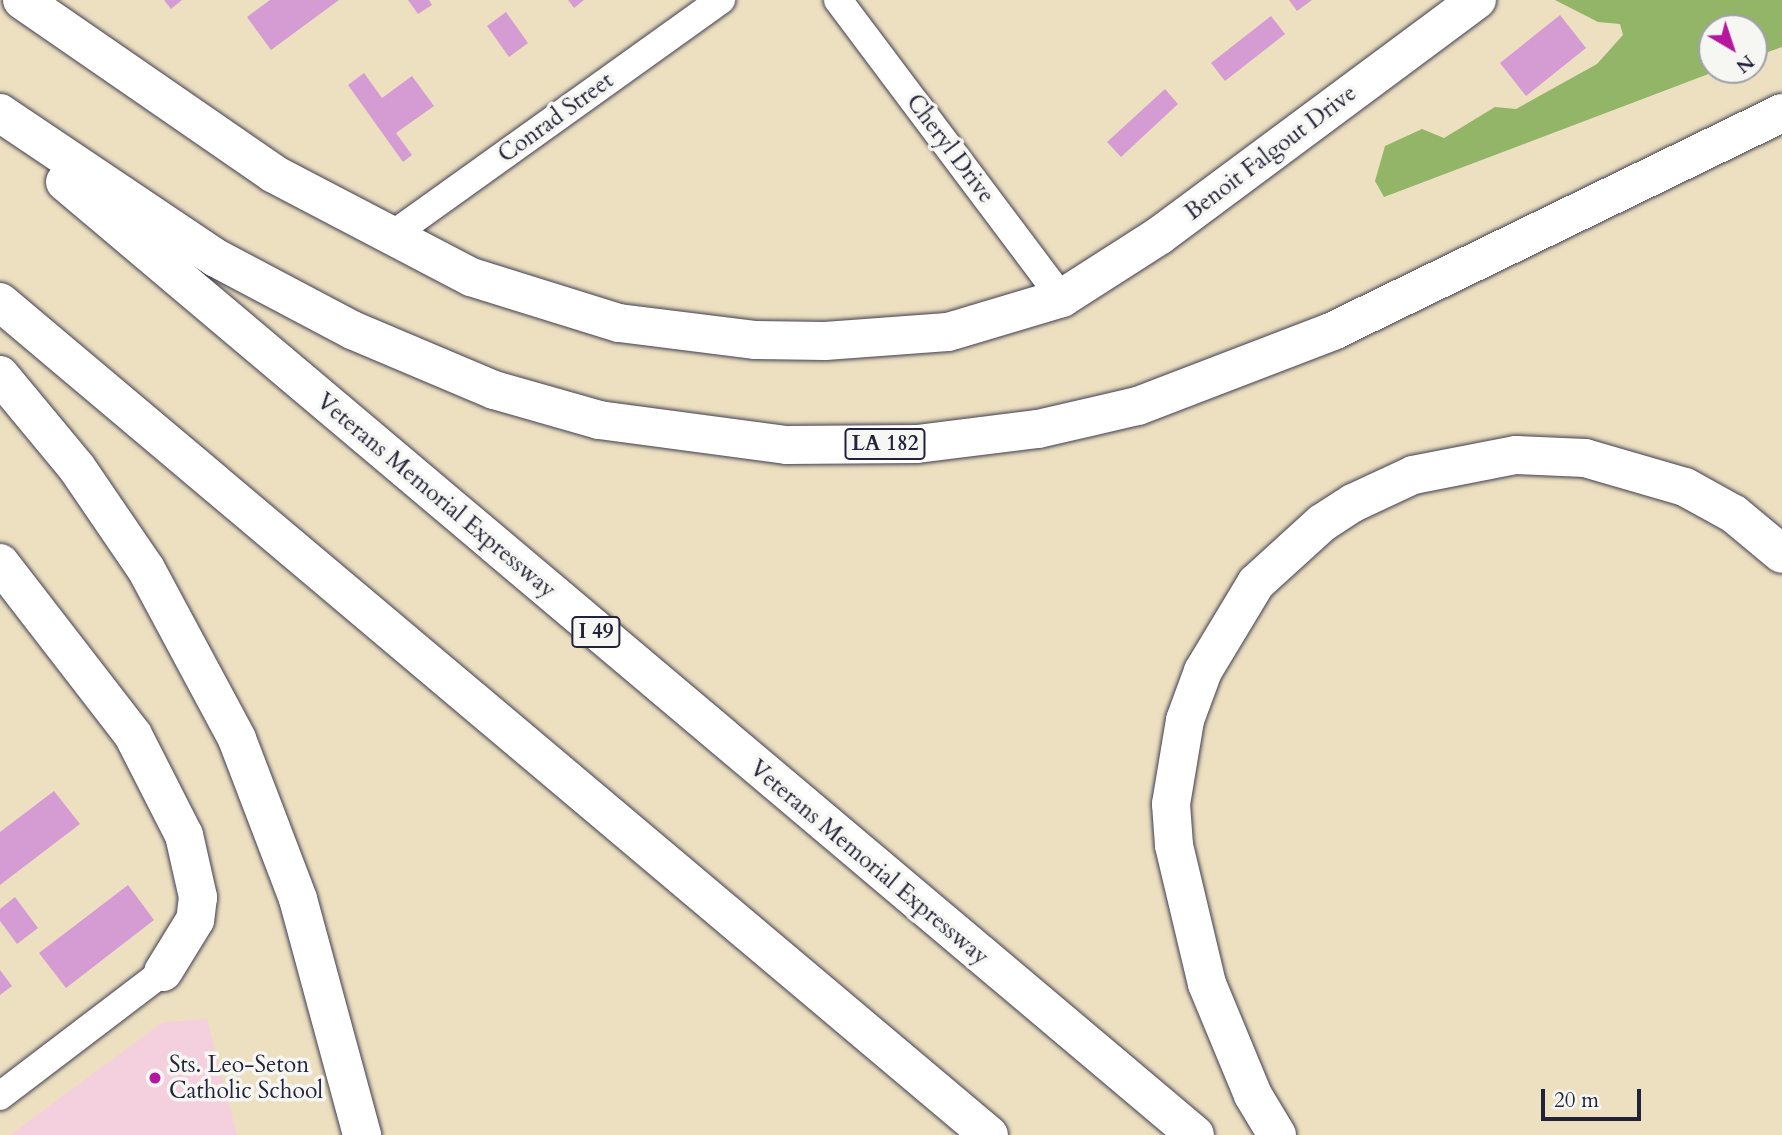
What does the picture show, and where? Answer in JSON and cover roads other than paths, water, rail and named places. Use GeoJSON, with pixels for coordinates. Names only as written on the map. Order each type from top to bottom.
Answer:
{"type":"FeatureCollection","features":[{"type":"Feature","properties":{"kind":"main road","name":"Benoit Falgout Drive"},"geometry":{"type":"LineString","coordinates":[[24,0],[207,131],[391,236],[541,303],[690,334],[890,338],[989,324],[1062,298],[1159,236],[1476,0]]}},
{"type":"Feature","properties":{"kind":"main road","name":"LA 182"},"geometry":{"type":"LineString","coordinates":[[0,113],[216,258],[352,330],[482,385],[599,420],[799,445],[918,444],[1038,429],[1138,406],[1243,370],[1782,113]]}},
{"type":"Feature","properties":{"kind":"main road","name":"Veterans Memorial Expressway"},"geometry":{"type":"LineString","coordinates":[[0,127],[1195,1135]]}},
{"type":"Feature","properties":{"kind":"main road"},"geometry":{"type":"LineString","coordinates":[[0,302],[989,1135]]}},
{"type":"Feature","properties":{"kind":"main road"},"geometry":{"type":"LineString","coordinates":[[0,375],[77,468],[146,569],[237,739],[298,899],[362,1135]]}},
{"type":"Feature","properties":{"kind":"main road"},"geometry":{"type":"LineString","coordinates":[[1277,1135],[1253,1095],[1206,984],[1174,845],[1171,804],[1185,720],[1203,671],[1256,583],[1322,523],[1353,503],[1413,475],[1516,455],[1585,457],[1685,487],[1734,514],[1782,554]]}},
{"type":"Feature","properties":{"kind":"main road"},"geometry":{"type":"LineString","coordinates":[[0,564],[133,735],[184,835],[198,897],[195,920],[163,972]]}},
{"type":"Feature","properties":{"kind":"street","name":"Conrad Street"},"geometry":{"type":"LineString","coordinates":[[391,236],[721,0]]}},
{"type":"Feature","properties":{"kind":"street","name":"Cheryl Drive"},"geometry":{"type":"LineString","coordinates":[[838,0],[1062,298]]}},
{"type":"Feature","properties":{"kind":"street"},"geometry":{"type":"LineString","coordinates":[[0,1096],[163,972]]}},
{"type":"Feature","properties":{"kind":"place","name":"Sts. Leo-Seton Catholic School"},"geometry":{"type":"Point","coordinates":[155,1078]}}]}
